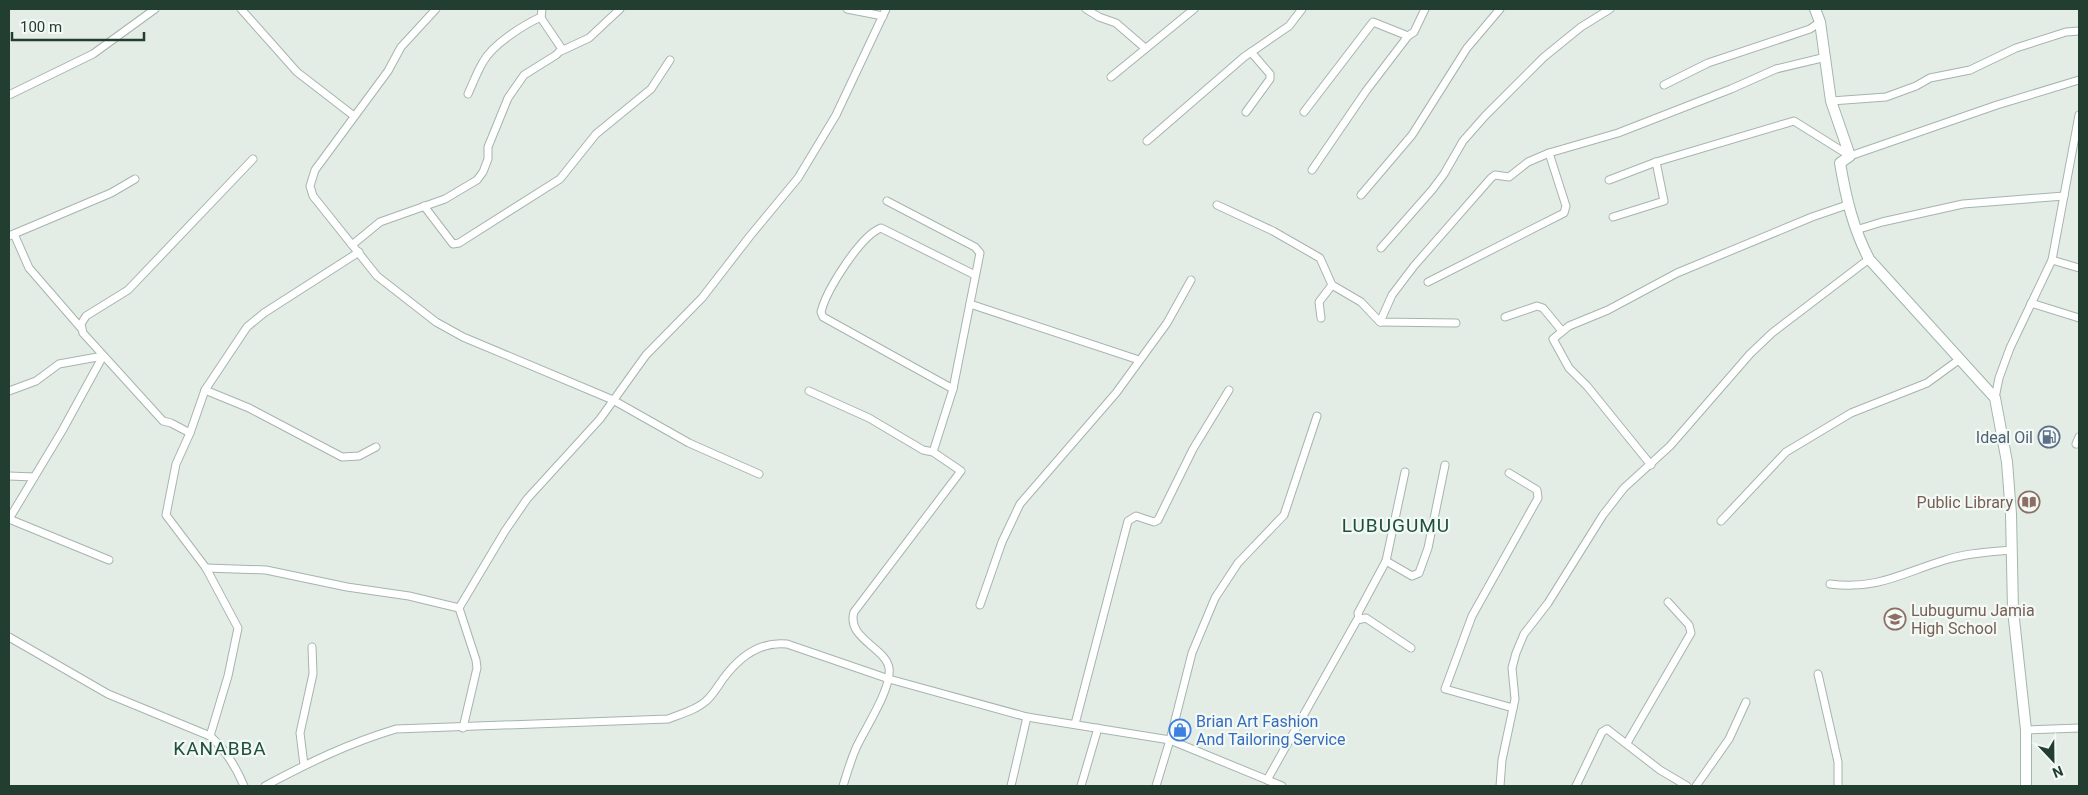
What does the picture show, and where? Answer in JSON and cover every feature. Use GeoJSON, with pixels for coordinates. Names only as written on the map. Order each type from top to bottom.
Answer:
{"type":"FeatureCollection","features":[{"type":"Feature","properties":{"kind":"street"},"geometry":{"type":"LineString","coordinates":[[9,95],[93,54],[155,9]]}},
{"type":"Feature","properties":{"kind":"street"},"geometry":{"type":"LineString","coordinates":[[241,9],[297,72],[354,116]]}},
{"type":"Feature","properties":{"kind":"street"},"geometry":{"type":"LineString","coordinates":[[436,9],[407,39],[388,71],[315,170],[310,186],[313,196],[377,276],[436,322],[463,337],[613,400],[689,443],[759,474]]}},
{"type":"Feature","properties":{"kind":"street"},"geometry":{"type":"LineString","coordinates":[[468,94],[484,61],[492,51],[540,17],[542,9]]}},
{"type":"Feature","properties":{"kind":"street"},"geometry":{"type":"LineString","coordinates":[[352,245],[380,222],[445,199],[477,180],[483,172],[488,159],[488,147],[508,98],[529,71],[561,51],[589,38],[620,9]]}},
{"type":"Feature","properties":{"kind":"street"},"geometry":{"type":"LineString","coordinates":[[847,9],[883,16]]}},
{"type":"Feature","properties":{"kind":"street"},"geometry":{"type":"LineString","coordinates":[[463,728],[477,668],[459,608],[505,531],[527,499],[600,419],[646,355],[702,298],[798,178],[836,114],[886,9]]}},
{"type":"Feature","properties":{"kind":"street"},"geometry":{"type":"LineString","coordinates":[[1086,9],[1099,17],[1116,23],[1144,48]]}},
{"type":"Feature","properties":{"kind":"street"},"geometry":{"type":"LineString","coordinates":[[1111,77],[1144,48],[1194,9]]}},
{"type":"Feature","properties":{"kind":"street"},"geometry":{"type":"LineString","coordinates":[[1147,141],[1251,52],[1289,26],[1302,9]]}},
{"type":"Feature","properties":{"kind":"street"},"geometry":{"type":"LineString","coordinates":[[1312,170],[1366,91],[1408,36],[1414,32],[1425,9]]}},
{"type":"Feature","properties":{"kind":"street"},"geometry":{"type":"LineString","coordinates":[[1361,195],[1412,135],[1467,48],[1500,9]]}},
{"type":"Feature","properties":{"kind":"street"},"geometry":{"type":"LineString","coordinates":[[1380,248],[1432,190],[1444,174],[1462,141],[1485,116],[1544,57],[1581,27],[1610,9]]}},
{"type":"Feature","properties":{"kind":"street"},"geometry":{"type":"LineString","coordinates":[[1815,9],[1820,22],[1832,102],[1850,156]]}},
{"type":"Feature","properties":{"kind":"street"},"geometry":{"type":"LineString","coordinates":[[540,17],[562,47],[561,51]]}},
{"type":"Feature","properties":{"kind":"street"},"geometry":{"type":"LineString","coordinates":[[1304,112],[1372,22],[1408,36]]}},
{"type":"Feature","properties":{"kind":"street"},"geometry":{"type":"LineString","coordinates":[[1664,85],[1708,63],[1810,29],[1820,22]]}},
{"type":"Feature","properties":{"kind":"street"},"geometry":{"type":"LineString","coordinates":[[1832,102],[1886,96],[1916,86],[1930,78],[1970,70],[2016,48],[2066,32],[2079,31]]}},
{"type":"Feature","properties":{"kind":"street"},"geometry":{"type":"LineString","coordinates":[[1246,112],[1270,79],[1270,74],[1251,52]]}},
{"type":"Feature","properties":{"kind":"street"},"geometry":{"type":"LineString","coordinates":[[1380,322],[1392,295],[1414,266],[1491,178],[1495,176],[1509,177],[1528,162],[1549,153],[1618,133],[1776,69],[1826,57]]}},
{"type":"Feature","properties":{"kind":"street"},"geometry":{"type":"LineString","coordinates":[[424,206],[448,239],[453,244],[459,243],[560,179],[596,134],[651,89],[670,60]]}},
{"type":"Feature","properties":{"kind":"street"},"geometry":{"type":"LineString","coordinates":[[1995,398],[1869,259],[1856,230],[1848,205],[1840,163],[1850,156],[1997,105],[2079,80]]}},
{"type":"Feature","properties":{"kind":"street"},"geometry":{"type":"LineString","coordinates":[[2026,786],[2026,730],[2013,610],[2010,550],[2011,514],[2007,462],[1995,398],[2004,363],[2052,260],[2079,115]]}},
{"type":"Feature","properties":{"kind":"street"},"geometry":{"type":"LineString","coordinates":[[1609,180],[1656,162],[1794,121],[1850,156]]}},
{"type":"Feature","properties":{"kind":"street"},"geometry":{"type":"LineString","coordinates":[[1428,282],[1564,213],[1566,206],[1549,153]]}},
{"type":"Feature","properties":{"kind":"street"},"geometry":{"type":"LineString","coordinates":[[81,328],[86,316],[128,290],[253,159]]}},
{"type":"Feature","properties":{"kind":"street"},"geometry":{"type":"LineString","coordinates":[[1614,217],[1664,201],[1656,162]]}},
{"type":"Feature","properties":{"kind":"street"},"geometry":{"type":"LineString","coordinates":[[135,179],[111,193],[11,235],[29,268],[103,356],[163,421],[172,423],[190,433]]}},
{"type":"Feature","properties":{"kind":"street"},"geometry":{"type":"LineString","coordinates":[[1856,230],[1882,222],[1963,204],[2064,196]]}},
{"type":"Feature","properties":{"kind":"street"},"geometry":{"type":"LineString","coordinates":[[887,201],[975,247],[980,254],[953,389],[933,452]]}},
{"type":"Feature","properties":{"kind":"street"},"geometry":{"type":"LineString","coordinates":[[1217,205],[1273,231],[1320,258],[1332,285],[1361,302],[1380,322],[1456,323]]}},
{"type":"Feature","properties":{"kind":"street"},"geometry":{"type":"LineString","coordinates":[[1651,465],[1587,386],[1569,368],[1553,339],[1562,331],[1608,310],[1677,273],[1812,217],[1848,205]]}},
{"type":"Feature","properties":{"kind":"street"},"geometry":{"type":"LineString","coordinates":[[953,389],[824,317],[821,312],[828,291],[863,242],[881,228],[975,275]]}},
{"type":"Feature","properties":{"kind":"street"},"geometry":{"type":"LineString","coordinates":[[210,736],[228,676],[238,628],[206,568],[166,515],[176,464],[190,433],[205,390],[247,327],[264,313],[359,252]]}},
{"type":"Feature","properties":{"kind":"street"},"geometry":{"type":"LineString","coordinates":[[1500,786],[1502,760],[1515,699],[1512,668],[1516,653],[1524,634],[1548,603],[1609,508],[1624,488],[1651,465],[1772,333],[1869,259]]}},
{"type":"Feature","properties":{"kind":"street"},"geometry":{"type":"LineString","coordinates":[[2052,260],[2079,268]]}},
{"type":"Feature","properties":{"kind":"street"},"geometry":{"type":"LineString","coordinates":[[980,605],[1002,542],[1020,504],[1116,392],[1167,323],[1192,280]]}},
{"type":"Feature","properties":{"kind":"street"},"geometry":{"type":"LineString","coordinates":[[1321,318],[1319,302],[1332,285]]}},
{"type":"Feature","properties":{"kind":"street"},"geometry":{"type":"LineString","coordinates":[[2031,303],[2079,318]]}},
{"type":"Feature","properties":{"kind":"street"},"geometry":{"type":"LineString","coordinates":[[970,304],[1139,360]]}},
{"type":"Feature","properties":{"kind":"street"},"geometry":{"type":"LineString","coordinates":[[1505,317],[1537,306],[1543,308],[1562,331]]}},
{"type":"Feature","properties":{"kind":"street"},"geometry":{"type":"LineString","coordinates":[[9,391],[36,381],[59,364],[103,356]]}},
{"type":"Feature","properties":{"kind":"street"},"geometry":{"type":"LineString","coordinates":[[103,356],[9,519],[108,560]]}},
{"type":"Feature","properties":{"kind":"street"},"geometry":{"type":"LineString","coordinates":[[1721,521],[1786,452],[1851,413],[1927,383],[1960,359]]}},
{"type":"Feature","properties":{"kind":"street"},"geometry":{"type":"LineString","coordinates":[[205,390],[249,408],[342,457],[359,456],[376,447]]}},
{"type":"Feature","properties":{"kind":"street"},"geometry":{"type":"LineString","coordinates":[[1075,724],[1128,521],[1136,516],[1158,521],[1193,449],[1229,390]]}},
{"type":"Feature","properties":{"kind":"street"},"geometry":{"type":"LineString","coordinates":[[809,391],[868,418],[923,450],[933,452],[960,469],[961,474],[901,549],[853,615],[857,630],[887,663],[889,679],[856,748],[843,786]]}},
{"type":"Feature","properties":{"kind":"street"},"geometry":{"type":"LineString","coordinates":[[1156,786],[1192,653],[1215,598],[1238,563],[1284,515],[1317,416]]}},
{"type":"Feature","properties":{"kind":"street"},"geometry":{"type":"LineString","coordinates":[[2076,444],[2079,437]]}},
{"type":"Feature","properties":{"kind":"street"},"geometry":{"type":"LineString","coordinates":[[1386,561],[1412,576],[1419,573],[1428,548],[1445,465]]}},
{"type":"Feature","properties":{"kind":"street"},"geometry":{"type":"LineString","coordinates":[[1267,780],[1359,619],[1358,612],[1386,561],[1405,472]]}},
{"type":"Feature","properties":{"kind":"street"},"geometry":{"type":"LineString","coordinates":[[1509,472],[1537,490],[1538,498],[1472,616],[1445,689],[1512,708]]}},
{"type":"Feature","properties":{"kind":"street"},"geometry":{"type":"LineString","coordinates":[[9,476],[34,477]]}},
{"type":"Feature","properties":{"kind":"street"},"geometry":{"type":"LineString","coordinates":[[1830,584],[1868,585],[1888,581],[1946,559],[2010,550]]}},
{"type":"Feature","properties":{"kind":"street"},"geometry":{"type":"LineString","coordinates":[[206,568],[266,570],[347,587],[409,596],[459,608]]}},
{"type":"Feature","properties":{"kind":"street"},"geometry":{"type":"LineString","coordinates":[[1627,743],[1691,633],[1689,626],[1668,602]]}},
{"type":"Feature","properties":{"kind":"street"},"geometry":{"type":"LineString","coordinates":[[1359,619],[1366,618],[1411,648]]}},
{"type":"Feature","properties":{"kind":"street"},"geometry":{"type":"LineString","coordinates":[[9,637],[108,694],[210,736],[221,746],[232,761],[244,786]]}},
{"type":"Feature","properties":{"kind":"street"},"geometry":{"type":"LineString","coordinates":[[265,786],[304,765],[358,740],[396,729],[668,719],[700,706],[708,699],[738,661],[758,648],[777,643],[787,644],[889,679],[1027,716],[1170,740],[1282,786]]}},
{"type":"Feature","properties":{"kind":"street"},"geometry":{"type":"LineString","coordinates":[[304,765],[300,733],[313,674],[312,647]]}},
{"type":"Feature","properties":{"kind":"street"},"geometry":{"type":"LineString","coordinates":[[1818,674],[1838,762],[1838,786]]}},
{"type":"Feature","properties":{"kind":"street"},"geometry":{"type":"LineString","coordinates":[[1696,786],[1701,783],[1729,739],[1746,702]]}},
{"type":"Feature","properties":{"kind":"street"},"geometry":{"type":"LineString","coordinates":[[1011,786],[1027,716]]}},
{"type":"Feature","properties":{"kind":"street"},"geometry":{"type":"LineString","coordinates":[[1081,786],[1098,728]]}},
{"type":"Feature","properties":{"kind":"street"},"geometry":{"type":"LineString","coordinates":[[2026,730],[2079,728]]}},
{"type":"Feature","properties":{"kind":"street"},"geometry":{"type":"LineString","coordinates":[[1576,786],[1604,730],[1607,729],[1660,770],[1687,786]]}},
{"type":"Feature","properties":{"kind":"place","name":"Ideal Oil"},"geometry":{"type":"Point","coordinates":[2049,437]}},
{"type":"Feature","properties":{"kind":"place","name":"Public Library"},"geometry":{"type":"Point","coordinates":[2029,502]}},
{"type":"Feature","properties":{"kind":"place","name":"Lubugumu Jamia High School"},"geometry":{"type":"Point","coordinates":[1895,619]}},
{"type":"Feature","properties":{"kind":"place","name":"Brian Art Fashion And Tailoring Service"},"geometry":{"type":"Point","coordinates":[1180,730]}},
{"type":"Feature","properties":{"kind":"district","name":"LUBUGUMU"},"geometry":{"type":"Point","coordinates":[1396,525]}},
{"type":"Feature","properties":{"kind":"district","name":"KANABBA"},"geometry":{"type":"Point","coordinates":[220,748]}}]}
